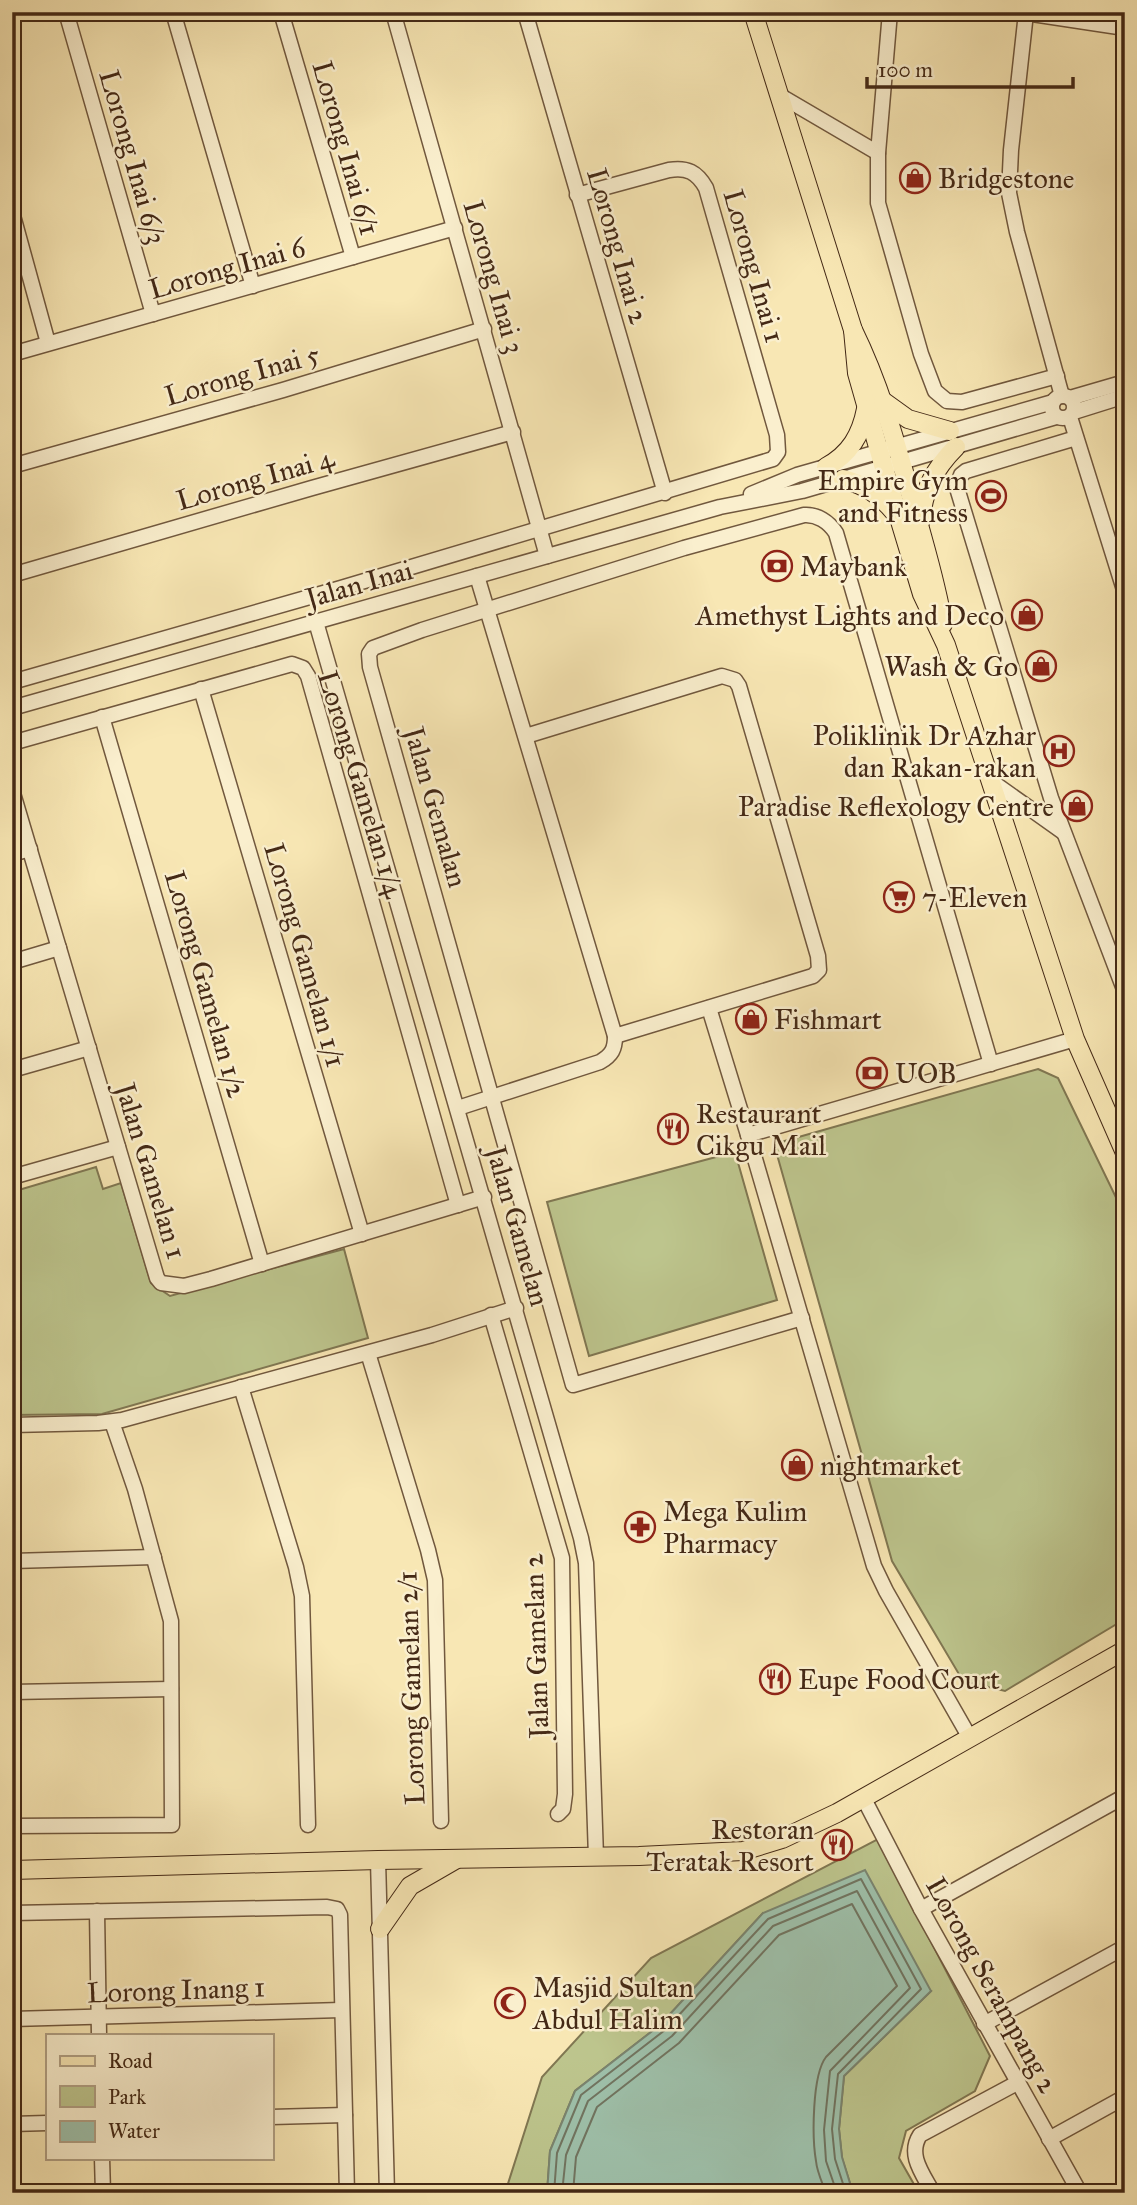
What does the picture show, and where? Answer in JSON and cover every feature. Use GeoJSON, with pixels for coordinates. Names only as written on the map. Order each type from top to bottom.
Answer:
{"type":"FeatureCollection","features":[{"type":"Feature","properties":{"kind":"main road"},"geometry":{"type":"LineString","coordinates":[[753,12],[853,330],[872,369],[881,460],[912,533]]}},
{"type":"Feature","properties":{"kind":"main road"},"geometry":{"type":"LineString","coordinates":[[874,404],[953,439],[928,484],[912,533]]}},
{"type":"Feature","properties":{"kind":"main road"},"geometry":{"type":"LineString","coordinates":[[874,404],[899,455],[922,594],[947,645],[1075,1039],[1125,1153]]}},
{"type":"Feature","properties":{"kind":"main road"},"geometry":{"type":"LineString","coordinates":[[826,467],[842,456],[855,442],[874,404]]}},
{"type":"Feature","properties":{"kind":"main road"},"geometry":{"type":"LineString","coordinates":[[843,480],[866,487],[886,502],[900,523],[912,533]]}},
{"type":"Feature","properties":{"kind":"main road"},"geometry":{"type":"LineString","coordinates":[[12,1870],[596,1857],[743,1851],[782,1839],[864,1799],[1125,1650]]}},
{"type":"Feature","properties":{"kind":"main road"},"geometry":{"type":"LineString","coordinates":[[380,1929],[410,1886],[458,1858]]}},
{"type":"Feature","properties":{"kind":"street","name":"Lorong Inai 6/3"},"geometry":{"type":"LineString","coordinates":[[66,12],[153,314]]}},
{"type":"Feature","properties":{"kind":"street"},"geometry":{"type":"LineString","coordinates":[[173,12],[253,286]]}},
{"type":"Feature","properties":{"kind":"street","name":"Lorong Inai 6/1"},"geometry":{"type":"LineString","coordinates":[[281,12],[353,257]]}},
{"type":"Feature","properties":{"kind":"street","name":"Lorong Inai 3"},"geometry":{"type":"LineString","coordinates":[[393,12],[547,556]]}},
{"type":"Feature","properties":{"kind":"street","name":"Lorong Inai 2"},"geometry":{"type":"LineString","coordinates":[[525,12],[666,492]]}},
{"type":"Feature","properties":{"kind":"street"},"geometry":{"type":"LineString","coordinates":[[890,12],[878,153],[878,203],[920,354],[935,391],[947,401],[962,402],[1057,376]]}},
{"type":"Feature","properties":{"kind":"street"},"geometry":{"type":"LineString","coordinates":[[1020,12],[1125,28]]}},
{"type":"Feature","properties":{"kind":"street"},"geometry":{"type":"LineString","coordinates":[[1026,13],[1011,149],[1009,193],[1064,407],[1125,593]]}},
{"type":"Feature","properties":{"kind":"street"},"geometry":{"type":"LineString","coordinates":[[779,95],[878,153]]}},
{"type":"Feature","properties":{"kind":"street","name":"Lorong Inai 1"},"geometry":{"type":"LineString","coordinates":[[577,195],[680,168],[691,171],[700,178],[706,188],[777,435],[778,452],[773,459],[765,463],[666,492]]}},
{"type":"Feature","properties":{"kind":"street"},"geometry":{"type":"LineString","coordinates":[[12,212],[16,241],[48,343]]}},
{"type":"Feature","properties":{"kind":"street","name":"Lorong Inai 6"},"geometry":{"type":"LineString","coordinates":[[12,354],[455,228]]}},
{"type":"Feature","properties":{"kind":"street","name":"Lorong Inai 5"},"geometry":{"type":"LineString","coordinates":[[12,466],[283,390],[484,329]]}},
{"type":"Feature","properties":{"kind":"street"},"geometry":{"type":"LineString","coordinates":[[1064,407],[1125,382]]}},
{"type":"Feature","properties":{"kind":"street"},"geometry":{"type":"LineString","coordinates":[[1064,407],[1125,396]]}},
{"type":"Feature","properties":{"kind":"street","name":"Jalan Inai"},"geometry":{"type":"LineString","coordinates":[[720,507],[797,475],[826,467],[881,460],[1064,407]]}},
{"type":"Feature","properties":{"kind":"street","name":"Lorong Inai 4"},"geometry":{"type":"LineString","coordinates":[[12,575],[513,432]]}},
{"type":"Feature","properties":{"kind":"street"},"geometry":{"type":"LineString","coordinates":[[1076,438],[966,471],[961,475],[957,488],[1002,642],[1063,832],[1125,992]]}},
{"type":"Feature","properties":{"kind":"street","name":"Jalan Inai"},"geometry":{"type":"LineString","coordinates":[[12,708],[720,507],[843,480],[881,460]]}},
{"type":"Feature","properties":{"kind":"street"},"geometry":{"type":"LineString","coordinates":[[12,681],[666,492]]}},
{"type":"Feature","properties":{"kind":"street"},"geometry":{"type":"LineString","coordinates":[[488,610],[684,548],[804,515],[817,517],[832,526],[888,704],[991,1064]]}},
{"type":"Feature","properties":{"kind":"street"},"geometry":{"type":"LineString","coordinates":[[458,1108],[600,1062],[612,1053],[615,1036],[477,576]]}},
{"type":"Feature","properties":{"kind":"street","name":"Jalan Gemalan"},"geometry":{"type":"LineString","coordinates":[[488,610],[373,648],[369,659],[493,1097]]}},
{"type":"Feature","properties":{"kind":"street","name":"Jalan Gamelan"},"geometry":{"type":"LineString","coordinates":[[316,622],[582,1538],[586,1563],[596,1857]]}},
{"type":"Feature","properties":{"kind":"street","name":"Lorong Gamelan 1/4"},"geometry":{"type":"LineString","coordinates":[[12,743],[292,664],[303,668],[308,676],[458,1205]]}},
{"type":"Feature","properties":{"kind":"street"},"geometry":{"type":"LineString","coordinates":[[526,736],[722,676],[735,680],[739,686],[820,965],[819,970],[813,976],[615,1036]]}},
{"type":"Feature","properties":{"kind":"street","name":"Lorong Gamelan 1/1"},"geometry":{"type":"LineString","coordinates":[[201,690],[362,1234]]}},
{"type":"Feature","properties":{"kind":"street","name":"Lorong Gamelan 1/2"},"geometry":{"type":"LineString","coordinates":[[102,717],[262,1264]]}},
{"type":"Feature","properties":{"kind":"street"},"geometry":{"type":"LineString","coordinates":[[991,781],[1063,832]]}},
{"type":"Feature","properties":{"kind":"street","name":"Jalan Gamelan 1"},"geometry":{"type":"LineString","coordinates":[[12,790],[157,1278],[161,1283],[184,1286],[484,1197]]}},
{"type":"Feature","properties":{"kind":"street"},"geometry":{"type":"LineString","coordinates":[[12,854],[30,849]]}},
{"type":"Feature","properties":{"kind":"street"},"geometry":{"type":"LineString","coordinates":[[12,962],[59,948]]}},
{"type":"Feature","properties":{"kind":"street"},"geometry":{"type":"LineString","coordinates":[[709,1008],[880,1580],[970,1738]]}},
{"type":"Feature","properties":{"kind":"street"},"geometry":{"type":"LineString","coordinates":[[748,1135],[1075,1039]]}},
{"type":"Feature","properties":{"kind":"street"},"geometry":{"type":"LineString","coordinates":[[12,1070],[89,1048]]}},
{"type":"Feature","properties":{"kind":"street"},"geometry":{"type":"LineString","coordinates":[[493,1097],[573,1385],[802,1318]]}},
{"type":"Feature","properties":{"kind":"street"},"geometry":{"type":"LineString","coordinates":[[12,1177],[118,1147]]}},
{"type":"Feature","properties":{"kind":"street"},"geometry":{"type":"LineString","coordinates":[[12,1425],[112,1422],[368,1353],[516,1308]]}},
{"type":"Feature","properties":{"kind":"street","name":"Jalan Gamelan 2"},"geometry":{"type":"LineString","coordinates":[[491,1315],[562,1558],[565,1794],[563,1809],[558,1814]]}},
{"type":"Feature","properties":{"kind":"street","name":"Lorong Gamelan 2/1"},"geometry":{"type":"LineString","coordinates":[[368,1353],[432,1562],[435,1580],[441,1821]]}},
{"type":"Feature","properties":{"kind":"street"},"geometry":{"type":"LineString","coordinates":[[241,1387],[300,1581],[308,1825]]}},
{"type":"Feature","properties":{"kind":"street"},"geometry":{"type":"LineString","coordinates":[[12,1826],[172,1825],[171,1622],[112,1422]]}},
{"type":"Feature","properties":{"kind":"street"},"geometry":{"type":"LineString","coordinates":[[12,1561],[154,1558]]}},
{"type":"Feature","properties":{"kind":"street"},"geometry":{"type":"LineString","coordinates":[[12,1692],[171,1689]]}},
{"type":"Feature","properties":{"kind":"street"},"geometry":{"type":"LineString","coordinates":[[921,1909],[1125,1796]]}},
{"type":"Feature","properties":{"kind":"street","name":"Lorong Serampang 2"},"geometry":{"type":"LineString","coordinates":[[864,1799],[984,2024],[1080,2193]]}},
{"type":"Feature","properties":{"kind":"street"},"geometry":{"type":"LineString","coordinates":[[378,1860],[387,2193]]}},
{"type":"Feature","properties":{"kind":"street"},"geometry":{"type":"LineString","coordinates":[[12,1913],[332,1907],[340,1915],[347,2193]]}},
{"type":"Feature","properties":{"kind":"street"},"geometry":{"type":"LineString","coordinates":[[97,1911],[99,2034]]}},
{"type":"Feature","properties":{"kind":"street"},"geometry":{"type":"LineString","coordinates":[[984,2024],[1125,1947]]}},
{"type":"Feature","properties":{"kind":"street","name":"Lorong Inang 1"},"geometry":{"type":"LineString","coordinates":[[12,2019],[341,2010]]}},
{"type":"Feature","properties":{"kind":"street"},"geometry":{"type":"LineString","coordinates":[[933,2193],[915,2157],[913,2147],[920,2135],[1017,2083]]}},
{"type":"Feature","properties":{"kind":"street"},"geometry":{"type":"LineString","coordinates":[[1049,2139],[1125,2097]]}},
{"type":"Feature","properties":{"kind":"street"},"geometry":{"type":"LineString","coordinates":[[273,2117],[345,2115]]}},
{"type":"Feature","properties":{"kind":"street"},"geometry":{"type":"LineString","coordinates":[[12,2124],[46,2123]]}},
{"type":"Feature","properties":{"kind":"street"},"geometry":{"type":"LineString","coordinates":[[102,2160],[103,2193]]}},
{"type":"Feature","properties":{"kind":"green space"},"geometry":{"type":"Polygon","coordinates":[[[1038,1069],[1058,1078],[1125,1216],[1125,1619],[1005,1691],[963,1681],[892,1561],[774,1144],[1038,1069]]]}},
{"type":"Feature","properties":{"kind":"green space"},"geometry":{"type":"Polygon","coordinates":[[[735,1152],[777,1300],[589,1356],[547,1202],[735,1152]]]}},
{"type":"Feature","properties":{"kind":"green space"},"geometry":{"type":"Polygon","coordinates":[[[96,1167],[103,1189],[121,1183],[151,1283],[170,1296],[344,1249],[368,1338],[102,1414],[12,1415],[12,1192],[96,1167]]]}},
{"type":"Feature","properties":{"kind":"green space"},"geometry":{"type":"Polygon","coordinates":[[[878,1839],[990,2056],[975,2091],[906,2131],[899,2158],[919,2193],[853,2193],[842,2158],[839,2129],[844,2076],[931,1991],[763,1913],[660,2025],[575,2091],[550,2151],[547,2193],[505,2193],[542,2077],[651,1958],[878,1839]]]}},
{"type":"Feature","properties":{"kind":"water"},"geometry":{"type":"Polygon","coordinates":[[[865,1870],[931,1991],[844,2076],[839,2129],[842,2157],[853,2193],[547,2193],[550,2151],[575,2091],[660,2025],[763,1913],[865,1870]]]}},
{"type":"Feature","properties":{"kind":"place","name":"Bridgestone"},"geometry":{"type":"Point","coordinates":[915,178]}},
{"type":"Feature","properties":{"kind":"place","name":"Empire Gym and Fitness"},"geometry":{"type":"Point","coordinates":[991,496]}},
{"type":"Feature","properties":{"kind":"place","name":"Maybank"},"geometry":{"type":"Point","coordinates":[777,566]}},
{"type":"Feature","properties":{"kind":"place","name":"Amethyst Lights and Deco"},"geometry":{"type":"Point","coordinates":[1027,615]}},
{"type":"Feature","properties":{"kind":"place","name":"Wash & Go"},"geometry":{"type":"Point","coordinates":[1041,666]}},
{"type":"Feature","properties":{"kind":"place","name":"Poliklinik Dr Azhar dan Rakan-rakan"},"geometry":{"type":"Point","coordinates":[1059,751]}},
{"type":"Feature","properties":{"kind":"place","name":"Paradise Reflexology Centre"},"geometry":{"type":"Point","coordinates":[1077,806]}},
{"type":"Feature","properties":{"kind":"place","name":"7-Eleven"},"geometry":{"type":"Point","coordinates":[899,897]}},
{"type":"Feature","properties":{"kind":"place","name":"Fishmart"},"geometry":{"type":"Point","coordinates":[751,1019]}},
{"type":"Feature","properties":{"kind":"place","name":"UOB"},"geometry":{"type":"Point","coordinates":[872,1073]}},
{"type":"Feature","properties":{"kind":"place","name":"Restaurant Cikgu Mail"},"geometry":{"type":"Point","coordinates":[673,1129]}},
{"type":"Feature","properties":{"kind":"place","name":"nightmarket"},"geometry":{"type":"Point","coordinates":[797,1465]}},
{"type":"Feature","properties":{"kind":"place","name":"Mega Kulim Pharmacy"},"geometry":{"type":"Point","coordinates":[640,1527]}},
{"type":"Feature","properties":{"kind":"place","name":"Eupe Food Court"},"geometry":{"type":"Point","coordinates":[775,1679]}},
{"type":"Feature","properties":{"kind":"place","name":"Restoran Teratak Resort"},"geometry":{"type":"Point","coordinates":[837,1845]}},
{"type":"Feature","properties":{"kind":"place","name":"Masjid Sultan Abdul Halim"},"geometry":{"type":"Point","coordinates":[510,2003]}}]}
